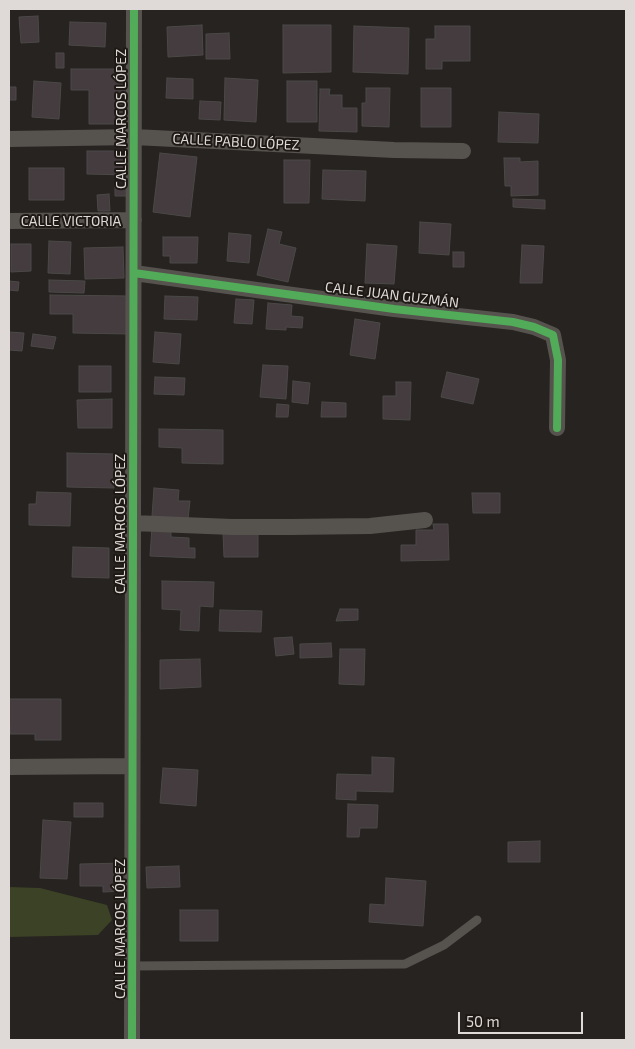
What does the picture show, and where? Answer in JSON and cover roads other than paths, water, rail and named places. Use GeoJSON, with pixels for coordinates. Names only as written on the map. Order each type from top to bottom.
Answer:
{"type":"FeatureCollection","features":[{"type":"Feature","properties":{"kind":"street","name":"CALLE MARCOS LÓPEZ"},"geometry":{"type":"LineString","coordinates":[[132,1040],[134,9]]}},
{"type":"Feature","properties":{"kind":"street","name":"CALLE PABLO LÓPEZ"},"geometry":{"type":"LineString","coordinates":[[9,139],[134,137],[394,150],[463,151]]}},
{"type":"Feature","properties":{"kind":"street","name":"CALLE VICTORIA"},"geometry":{"type":"LineString","coordinates":[[9,221],[134,220]]}},
{"type":"Feature","properties":{"kind":"street","name":"CALLE JUAN GUZMÁN"},"geometry":{"type":"LineString","coordinates":[[134,273],[394,309],[513,322],[534,327],[553,335],[558,360],[557,428]]}},
{"type":"Feature","properties":{"kind":"street"},"geometry":{"type":"LineString","coordinates":[[133,523],[232,527],[360,526],[425,520]]}},
{"type":"Feature","properties":{"kind":"street"},"geometry":{"type":"LineString","coordinates":[[9,767],[132,766]]}},
{"type":"Feature","properties":{"kind":"lane"},"geometry":{"type":"LineString","coordinates":[[132,966],[405,964],[444,945],[478,920]]}}]}
